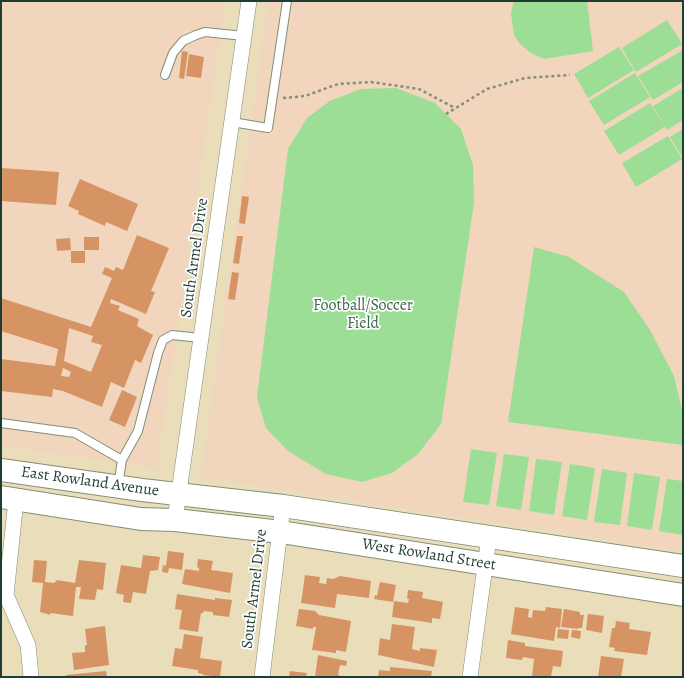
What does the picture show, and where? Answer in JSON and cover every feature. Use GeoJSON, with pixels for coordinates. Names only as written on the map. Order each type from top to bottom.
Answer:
{"type":"FeatureCollection","features":[{"type":"Feature","properties":{"kind":"main road","name":"East Rowland Avenue"},"geometry":{"type":"LineString","coordinates":[[1,470],[118,487],[179,494]]}},
{"type":"Feature","properties":{"kind":"main road","name":"West Rowland Street"},"geometry":{"type":"LineString","coordinates":[[179,494],[283,506],[683,566]]}},
{"type":"Feature","properties":{"kind":"main road","name":"East Rowland Avenue"},"geometry":{"type":"LineString","coordinates":[[8,498],[141,519],[175,520]]}},
{"type":"Feature","properties":{"kind":"main road","name":"West Rowland Street"},"geometry":{"type":"LineString","coordinates":[[175,520],[281,532],[683,595]]}},
{"type":"Feature","properties":{"kind":"street","name":"South Armel Drive"},"geometry":{"type":"LineString","coordinates":[[175,520],[249,1]]}},
{"type":"Feature","properties":{"kind":"street"},"geometry":{"type":"LineString","coordinates":[[8,498],[6,595],[28,645],[31,677]]}},
{"type":"Feature","properties":{"kind":"street","name":"South Armel Drive"},"geometry":{"type":"LineString","coordinates":[[262,677],[283,506]]}},
{"type":"Feature","properties":{"kind":"street"},"geometry":{"type":"LineString","coordinates":[[470,677],[486,563],[488,537]]}},
{"type":"Feature","properties":{"kind":"lane"},"geometry":{"type":"LineString","coordinates":[[232,122],[268,128],[287,1]]}},
{"type":"Feature","properties":{"kind":"lane"},"geometry":{"type":"LineString","coordinates":[[165,74],[174,53],[183,41],[205,32],[244,36]]}},
{"type":"Feature","properties":{"kind":"lane"},"geometry":{"type":"LineString","coordinates":[[118,487],[122,460],[138,431],[158,353],[163,340],[172,335],[201,338]]}},
{"type":"Feature","properties":{"kind":"lane"},"geometry":{"type":"LineString","coordinates":[[1,423],[74,433],[122,460]]}},
{"type":"Feature","properties":{"kind":"path"},"geometry":{"type":"LineString","coordinates":[[446,114],[487,88],[525,78],[570,75]]}},
{"type":"Feature","properties":{"kind":"path"},"geometry":{"type":"LineString","coordinates":[[273,98],[304,96],[338,84],[370,82],[419,88],[455,108]]}},
{"type":"Feature","properties":{"kind":"shaded area"},"geometry":{"type":"Polygon","coordinates":[[[1,1],[225,1],[157,468],[1,446],[1,1]]]}},
{"type":"Feature","properties":{"kind":"shaded area"},"geometry":{"type":"Polygon","coordinates":[[[268,1],[683,1],[683,551],[201,477],[268,1]]]}},
{"type":"Feature","properties":{"kind":"green space"},"geometry":{"type":"Polygon","coordinates":[[[514,1],[587,1],[593,51],[544,59],[531,53],[520,44],[514,35],[511,13],[514,1]]]}},
{"type":"Feature","properties":{"kind":"green space"},"geometry":{"type":"Polygon","coordinates":[[[667,20],[682,44],[636,72],[622,48],[667,20]]]}},
{"type":"Feature","properties":{"kind":"green space"},"geometry":{"type":"Polygon","coordinates":[[[619,47],[634,70],[588,98],[574,74],[619,47]]]}},
{"type":"Feature","properties":{"kind":"green space"},"geometry":{"type":"Polygon","coordinates":[[[683,50],[683,82],[653,100],[638,76],[683,50]]]}},
{"type":"Feature","properties":{"kind":"green space"},"geometry":{"type":"Polygon","coordinates":[[[635,73],[650,97],[604,125],[589,101],[635,73]]]}},
{"type":"Feature","properties":{"kind":"green space","name":"Football/Soccer Field"},"geometry":{"type":"Polygon","coordinates":[[[396,88],[435,103],[461,129],[473,165],[474,203],[441,424],[418,454],[392,473],[362,482],[326,474],[288,451],[266,428],[257,397],[288,149],[307,118],[330,101],[361,89],[396,88]]]}},
{"type":"Feature","properties":{"kind":"green space"},"geometry":{"type":"Polygon","coordinates":[[[683,88],[683,120],[667,130],[653,106],[683,88]]]}},
{"type":"Feature","properties":{"kind":"green space"},"geometry":{"type":"Polygon","coordinates":[[[650,103],[665,127],[619,155],[604,131],[650,103]]]}},
{"type":"Feature","properties":{"kind":"green space"},"geometry":{"type":"Polygon","coordinates":[[[683,129],[683,158],[670,137],[683,129]]]}},
{"type":"Feature","properties":{"kind":"green space"},"geometry":{"type":"Polygon","coordinates":[[[668,136],[682,159],[636,187],[622,163],[668,136]]]}},
{"type":"Feature","properties":{"kind":"green space"},"geometry":{"type":"Polygon","coordinates":[[[534,247],[569,257],[624,292],[650,330],[674,376],[683,414],[683,445],[508,422],[534,247]]]}},
{"type":"Feature","properties":{"kind":"green space"},"geometry":{"type":"Polygon","coordinates":[[[471,449],[497,453],[489,505],[463,502],[471,449]]]}},
{"type":"Feature","properties":{"kind":"green space"},"geometry":{"type":"Polygon","coordinates":[[[504,454],[529,457],[521,510],[496,506],[504,454]]]}},
{"type":"Feature","properties":{"kind":"green space"},"geometry":{"type":"Polygon","coordinates":[[[536,459],[562,462],[554,515],[529,511],[536,459]]]}},
{"type":"Feature","properties":{"kind":"green space"},"geometry":{"type":"Polygon","coordinates":[[[570,464],[595,468],[587,520],[562,516],[570,464]]]}},
{"type":"Feature","properties":{"kind":"green space"},"geometry":{"type":"Polygon","coordinates":[[[602,469],[627,473],[620,525],[594,522],[602,469]]]}},
{"type":"Feature","properties":{"kind":"green space"},"geometry":{"type":"Polygon","coordinates":[[[634,473],[660,477],[652,530],[627,526],[634,473]]]}},
{"type":"Feature","properties":{"kind":"green space"},"geometry":{"type":"Polygon","coordinates":[[[667,479],[683,481],[683,535],[659,531],[667,479]]]}},
{"type":"Feature","properties":{"kind":"building"},"geometry":{"type":"Polygon","coordinates":[[[182,51],[188,52],[184,79],[179,78],[182,51]]]}},
{"type":"Feature","properties":{"kind":"building"},"geometry":{"type":"Polygon","coordinates":[[[189,54],[204,57],[201,78],[186,76],[189,54]]]}},
{"type":"Feature","properties":{"kind":"building"},"geometry":{"type":"Polygon","coordinates":[[[1,168],[59,172],[56,205],[1,201],[1,168]]]}},
{"type":"Feature","properties":{"kind":"building"},"geometry":{"type":"Polygon","coordinates":[[[80,179],[138,204],[127,231],[106,222],[105,226],[78,214],[79,211],[68,206],[80,179]]]}},
{"type":"Feature","properties":{"kind":"building"},"geometry":{"type":"Polygon","coordinates":[[[242,196],[249,197],[245,224],[239,223],[242,196]]]}},
{"type":"Feature","properties":{"kind":"building"},"geometry":{"type":"Polygon","coordinates":[[[137,235],[169,248],[151,291],[155,292],[146,314],[111,299],[110,303],[120,306],[118,310],[139,319],[137,326],[153,335],[141,363],[135,360],[124,388],[111,382],[102,407],[63,391],[53,389],[52,397],[1,391],[1,359],[55,366],[58,349],[1,331],[1,298],[91,327],[112,278],[102,274],[105,267],[114,271],[116,267],[123,270],[137,235]],[[69,328],[64,361],[91,372],[102,345],[91,342],[93,336],[69,328]],[[63,368],[61,376],[69,377],[71,372],[63,368]]]}},
{"type":"Feature","properties":{"kind":"building"},"geometry":{"type":"Polygon","coordinates":[[[237,236],[243,236],[239,264],[233,263],[237,236]]]}},
{"type":"Feature","properties":{"kind":"building"},"geometry":{"type":"Polygon","coordinates":[[[84,237],[99,237],[99,250],[84,250],[84,237]]]}},
{"type":"Feature","properties":{"kind":"building"},"geometry":{"type":"Polygon","coordinates":[[[70,238],[71,250],[57,251],[56,239],[70,238]]]}},
{"type":"Feature","properties":{"kind":"building"},"geometry":{"type":"Polygon","coordinates":[[[71,251],[85,251],[85,263],[71,263],[71,251]]]}},
{"type":"Feature","properties":{"kind":"building"},"geometry":{"type":"Polygon","coordinates":[[[232,272],[239,273],[235,300],[228,299],[232,272]]]}},
{"type":"Feature","properties":{"kind":"building"},"geometry":{"type":"Polygon","coordinates":[[[122,390],[137,397],[125,427],[109,420],[122,390]]]}},
{"type":"Feature","properties":{"kind":"building"},"geometry":{"type":"Polygon","coordinates":[[[168,551],[184,553],[182,570],[169,568],[168,573],[162,572],[163,565],[166,566],[168,551]]]}},
{"type":"Feature","properties":{"kind":"building"},"geometry":{"type":"Polygon","coordinates":[[[143,555],[160,557],[158,570],[150,571],[146,594],[133,592],[131,603],[123,602],[124,595],[116,593],[121,565],[141,568],[143,555]]]}},
{"type":"Feature","properties":{"kind":"building"},"geometry":{"type":"Polygon","coordinates":[[[198,559],[213,561],[211,570],[233,573],[230,593],[182,584],[185,569],[199,571],[199,568],[197,567],[198,559]]]}},
{"type":"Feature","properties":{"kind":"building"},"geometry":{"type":"Polygon","coordinates":[[[34,560],[47,561],[45,582],[54,583],[57,580],[75,583],[79,560],[106,563],[103,590],[97,589],[95,600],[79,599],[81,587],[76,587],[73,616],[50,613],[50,615],[40,612],[43,583],[32,582],[34,560]]]}},
{"type":"Feature","properties":{"kind":"building"},"geometry":{"type":"Polygon","coordinates":[[[305,575],[320,577],[319,583],[326,584],[327,578],[333,579],[340,576],[371,581],[369,598],[337,594],[335,608],[301,603],[305,575]]]}},
{"type":"Feature","properties":{"kind":"building"},"geometry":{"type":"Polygon","coordinates":[[[380,582],[396,585],[393,602],[374,599],[375,595],[377,596],[380,582]]]}},
{"type":"Feature","properties":{"kind":"building"},"geometry":{"type":"Polygon","coordinates":[[[408,590],[423,592],[422,598],[443,602],[440,619],[432,618],[432,623],[392,617],[394,601],[408,603],[408,590]]]}},
{"type":"Feature","properties":{"kind":"building"},"geometry":{"type":"Polygon","coordinates":[[[177,594],[215,600],[215,598],[232,600],[229,617],[213,615],[213,612],[204,611],[201,613],[198,632],[179,629],[182,610],[175,609],[177,594]]]}},
{"type":"Feature","properties":{"kind":"building"},"geometry":{"type":"Polygon","coordinates":[[[515,607],[529,609],[528,617],[532,618],[533,610],[545,611],[546,607],[562,609],[560,628],[556,627],[554,641],[511,634],[515,607]]]}},
{"type":"Feature","properties":{"kind":"building"},"geometry":{"type":"Polygon","coordinates":[[[299,609],[315,611],[319,615],[351,621],[346,652],[336,650],[336,653],[312,650],[316,627],[313,627],[313,629],[296,626],[299,609]]]}},
{"type":"Feature","properties":{"kind":"building"},"geometry":{"type":"Polygon","coordinates":[[[564,609],[580,612],[580,615],[584,615],[582,628],[561,627],[564,609]]]}},
{"type":"Feature","properties":{"kind":"building"},"geometry":{"type":"Polygon","coordinates":[[[588,614],[604,616],[602,633],[586,630],[588,614]]]}},
{"type":"Feature","properties":{"kind":"building"},"geometry":{"type":"Polygon","coordinates":[[[616,621],[630,623],[629,629],[651,632],[647,655],[614,651],[615,648],[609,647],[612,628],[615,628],[616,621]]]}},
{"type":"Feature","properties":{"kind":"building"},"geometry":{"type":"Polygon","coordinates":[[[392,624],[415,627],[412,649],[420,651],[420,648],[437,650],[434,667],[378,655],[380,638],[390,640],[392,624]]]}},
{"type":"Feature","properties":{"kind":"building"},"geometry":{"type":"Polygon","coordinates":[[[105,626],[109,665],[74,670],[72,653],[85,652],[85,645],[87,645],[85,629],[105,626]]]}},
{"type":"Feature","properties":{"kind":"building"},"geometry":{"type":"Polygon","coordinates":[[[558,629],[569,630],[568,639],[557,638],[558,629]]]}},
{"type":"Feature","properties":{"kind":"building"},"geometry":{"type":"Polygon","coordinates":[[[572,630],[581,631],[580,639],[571,637],[572,630]]]}},
{"type":"Feature","properties":{"kind":"building"},"geometry":{"type":"Polygon","coordinates":[[[184,634],[203,637],[200,658],[222,661],[220,677],[203,675],[198,673],[198,670],[172,666],[175,648],[182,649],[184,634]]]}},
{"type":"Feature","properties":{"kind":"building"},"geometry":{"type":"Polygon","coordinates":[[[508,640],[525,643],[525,646],[563,651],[561,667],[553,666],[551,677],[532,677],[534,659],[523,657],[522,660],[506,658],[508,640]]]}},
{"type":"Feature","properties":{"kind":"building"},"geometry":{"type":"Polygon","coordinates":[[[318,655],[347,661],[346,666],[340,665],[338,675],[343,677],[315,677],[318,655]]]}},
{"type":"Feature","properties":{"kind":"building"},"geometry":{"type":"Polygon","coordinates":[[[601,656],[624,659],[621,677],[598,677],[601,656]]]}},
{"type":"Feature","properties":{"kind":"building"},"geometry":{"type":"Polygon","coordinates":[[[390,667],[432,671],[431,677],[378,677],[379,670],[390,671],[390,667]]]}},
{"type":"Feature","properties":{"kind":"building"},"geometry":{"type":"Polygon","coordinates":[[[106,671],[107,677],[66,677],[66,675],[106,671]]]}},
{"type":"Feature","properties":{"kind":"building"},"geometry":{"type":"Polygon","coordinates":[[[290,671],[307,673],[306,676],[309,677],[289,677],[290,671]]]}}]}
